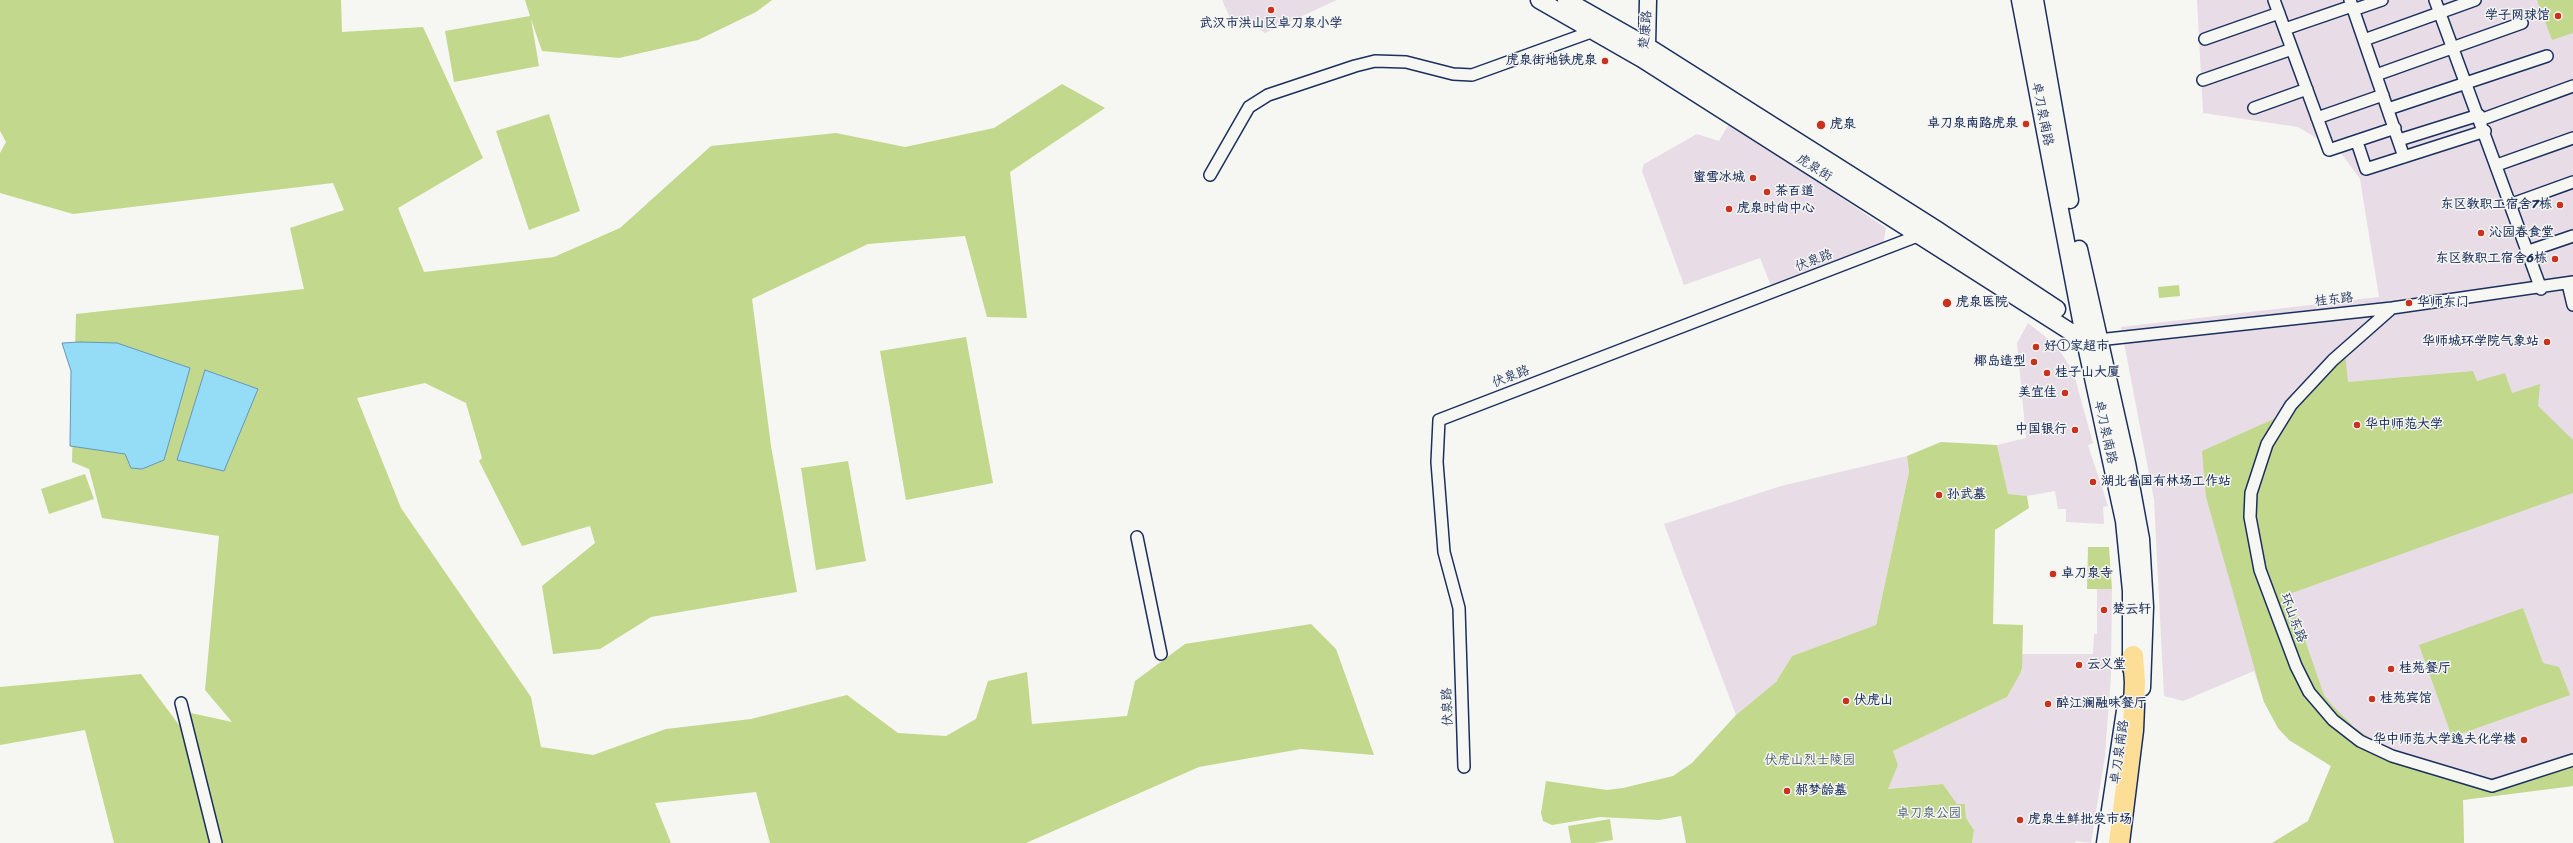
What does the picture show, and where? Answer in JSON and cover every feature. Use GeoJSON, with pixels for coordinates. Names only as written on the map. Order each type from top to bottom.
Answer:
{"type":"FeatureCollection","features":[{"type":"Feature","properties":{"kind":"highway"},"geometry":{"type":"LineString","coordinates":[[2117,842],[2133,730],[2135,682],[2132,656]]}},
{"type":"Feature","properties":{"kind":"main road","name":"虎泉街"},"geometry":{"type":"LineString","coordinates":[[1539,0],[1591,32],[1645,53],[2042,298],[2089,336]]}},
{"type":"Feature","properties":{"kind":"main road","name":"虎泉街"},"geometry":{"type":"LineString","coordinates":[[1566,0],[1920,235],[2089,336]]}},
{"type":"Feature","properties":{"kind":"main road","name":"楚康路"},"geometry":{"type":"LineString","coordinates":[[1645,53],[1648,0]]}},
{"type":"Feature","properties":{"kind":"main road","name":"卓刀泉南路"},"geometry":{"type":"LineString","coordinates":[[2020,0],[2076,291],[2134,494],[2145,588],[2145,644],[2139,749],[2117,842]]}},
{"type":"Feature","properties":{"kind":"main road","name":"卓刀泉南路"},"geometry":{"type":"LineString","coordinates":[[2035,0],[2076,237],[2089,336],[2124,521],[2131,591],[2132,656]]}},
{"type":"Feature","properties":{"kind":"main road"},"geometry":{"type":"LineString","coordinates":[[2042,298],[2058,298],[2076,291]]}},
{"type":"Feature","properties":{"kind":"street"},"geometry":{"type":"LineString","coordinates":[[2274,0],[2329,150],[2357,142],[2395,128]]}},
{"type":"Feature","properties":{"kind":"street"},"geometry":{"type":"LineString","coordinates":[[2285,29],[2352,5],[2382,0]]}},
{"type":"Feature","properties":{"kind":"street"},"geometry":{"type":"LineString","coordinates":[[2435,0],[2512,204],[2541,289]]}},
{"type":"Feature","properties":{"kind":"street"},"geometry":{"type":"LineString","coordinates":[[2364,40],[2440,14],[2475,0]]}},
{"type":"Feature","properties":{"kind":"street"},"geometry":{"type":"LineString","coordinates":[[2352,5],[2404,157]]}},
{"type":"Feature","properties":{"kind":"street"},"geometry":{"type":"LineString","coordinates":[[2205,39],[2279,13]]}},
{"type":"Feature","properties":{"kind":"street"},"geometry":{"type":"LineString","coordinates":[[2376,75],[2522,23]]}},
{"type":"Feature","properties":{"kind":"street"},"geometry":{"type":"LineString","coordinates":[[1210,175],[1249,107],[1268,95],[1355,66],[1375,62],[1406,62],[1453,74],[1472,75],[1591,32]]}},
{"type":"Feature","properties":{"kind":"street"},"geometry":{"type":"LineString","coordinates":[[2203,80],[2292,49]]}},
{"type":"Feature","properties":{"kind":"street"},"geometry":{"type":"LineString","coordinates":[[2388,109],[2467,84],[2547,56]]}},
{"type":"Feature","properties":{"kind":"street"},"geometry":{"type":"LineString","coordinates":[[2399,140],[2480,118],[2573,86]]}},
{"type":"Feature","properties":{"kind":"street"},"geometry":{"type":"LineString","coordinates":[[2254,108],[2307,89]]}},
{"type":"Feature","properties":{"kind":"street"},"geometry":{"type":"LineString","coordinates":[[2317,118],[2383,95]]}},
{"type":"Feature","properties":{"kind":"street"},"geometry":{"type":"LineString","coordinates":[[2357,142],[2366,169],[2485,131]]}},
{"type":"Feature","properties":{"kind":"street"},"geometry":{"type":"LineString","coordinates":[[2497,165],[2573,138]]}},
{"type":"Feature","properties":{"kind":"street"},"geometry":{"type":"LineString","coordinates":[[2512,204],[2573,182]]}},
{"type":"Feature","properties":{"kind":"street","name":"伏泉路"},"geometry":{"type":"LineString","coordinates":[[1464,767],[1459,608],[1444,552],[1437,462],[1439,420],[1920,235]]}},
{"type":"Feature","properties":{"kind":"street"},"geometry":{"type":"LineString","coordinates":[[2529,251],[2573,236]]}},
{"type":"Feature","properties":{"kind":"street"},"geometry":{"type":"LineString","coordinates":[[2570,283],[2573,305]]}},
{"type":"Feature","properties":{"kind":"street","name":"桂东路"},"geometry":{"type":"LineString","coordinates":[[2089,336],[2392,308],[2541,289],[2570,283]]}},
{"type":"Feature","properties":{"kind":"street","name":"环山东路"},"geometry":{"type":"LineString","coordinates":[[2392,308],[2334,360],[2291,405],[2267,444],[2251,493],[2251,523],[2260,570],[2296,666],[2309,692],[2333,720],[2360,741],[2392,756],[2492,786],[2573,760]]}},
{"type":"Feature","properties":{"kind":"street"},"geometry":{"type":"LineString","coordinates":[[1137,537],[1161,654]]}},
{"type":"Feature","properties":{"kind":"street"},"geometry":{"type":"LineString","coordinates":[[181,704],[216,843]]}},
{"type":"Feature","properties":{"kind":"shaded area","name":"武汉市洪山区卓刀泉小学"},"geometry":{"type":"Polygon","coordinates":[[[1222,0],[1337,0],[1265,33],[1246,20],[1232,23],[1222,0]]]}},
{"type":"Feature","properties":{"kind":"shaded area","name":"华中师范大学"},"geometry":{"type":"Polygon","coordinates":[[[2197,0],[2573,0],[2573,786],[2463,800],[2464,843],[2272,843],[2308,821],[2331,766],[2289,740],[2278,728],[2264,702],[2254,671],[2183,701],[2164,696],[2154,500],[2121,327],[2379,297],[2360,179],[2341,153],[2298,127],[2203,113],[2197,0]]]}},
{"type":"Feature","properties":{"kind":"shaded area"},"geometry":{"type":"Polygon","coordinates":[[[1730,122],[1886,228],[1883,245],[1771,286],[1760,258],[1684,285],[1642,171],[1644,164],[1697,134],[1719,141],[1730,122]]]}},
{"type":"Feature","properties":{"kind":"shaded area"},"geometry":{"type":"Polygon","coordinates":[[[2028,323],[2056,345],[2073,371],[2093,443],[2088,445],[2108,506],[2103,507],[2104,524],[2066,522],[2066,509],[2058,509],[2055,491],[2027,496],[2008,495],[1997,445],[2026,438],[2017,343],[2028,323]]]}},
{"type":"Feature","properties":{"kind":"shaded area"},"geometry":{"type":"Polygon","coordinates":[[[1907,456],[1909,472],[1876,625],[1792,656],[1776,682],[1736,715],[1664,524],[1781,486],[1907,456]]]}},
{"type":"Feature","properties":{"kind":"shaded area"},"geometry":{"type":"Polygon","coordinates":[[[2097,589],[2112,589],[2111,676],[2105,756],[2091,843],[2076,841],[2075,843],[1972,843],[1974,830],[1966,818],[1965,804],[1957,804],[1943,784],[1887,789],[1898,765],[1893,751],[2007,697],[2022,670],[2022,654],[2093,654],[2094,634],[2097,634],[2097,589]]]}},
{"type":"Feature","properties":{"kind":"green space"},"geometry":{"type":"Polygon","coordinates":[[[0,0],[341,0],[342,32],[423,27],[483,158],[398,208],[424,272],[554,257],[620,228],[711,146],[836,133],[905,147],[994,128],[1062,84],[1105,108],[1010,172],[1027,318],[987,317],[965,236],[868,244],[752,299],[771,446],[797,592],[651,617],[600,649],[553,654],[542,586],[595,543],[590,526],[522,546],[479,461],[482,458],[466,403],[425,383],[357,398],[401,508],[531,697],[541,747],[593,755],[666,729],[751,719],[847,695],[898,733],[946,736],[976,719],[988,681],[1027,672],[1032,724],[1127,716],[1135,681],[1185,644],[1311,624],[1336,649],[1374,755],[1301,749],[1199,767],[1026,843],[770,843],[756,792],[655,803],[671,843],[114,843],[85,730],[0,745],[0,687],[141,674],[182,729],[191,713],[232,722],[205,690],[219,536],[102,518],[89,469],[72,462],[76,314],[304,289],[290,228],[344,210],[333,183],[73,214],[0,193],[0,153],[6,142],[0,131],[0,0]]]}},
{"type":"Feature","properties":{"kind":"green space"},"geometry":{"type":"Polygon","coordinates":[[[525,0],[772,0],[756,12],[698,40],[619,58],[542,51],[531,19],[539,66],[454,82],[445,31],[530,16],[525,0]]]}},
{"type":"Feature","properties":{"kind":"green space","name":"学子网球馆"},"geometry":{"type":"Polygon","coordinates":[[[2537,0],[2573,0],[2573,33],[2552,40],[2537,0]]]}},
{"type":"Feature","properties":{"kind":"green space"},"geometry":{"type":"Polygon","coordinates":[[[549,114],[580,211],[529,230],[496,131],[549,114]]]}},
{"type":"Feature","properties":{"kind":"green space"},"geometry":{"type":"Polygon","coordinates":[[[2179,285],[2180,296],[2159,298],[2158,287],[2179,285]]]}},
{"type":"Feature","properties":{"kind":"green space"},"geometry":{"type":"Polygon","coordinates":[[[966,337],[993,483],[906,500],[880,351],[966,337]]]}},
{"type":"Feature","properties":{"kind":"green space"},"geometry":{"type":"Polygon","coordinates":[[[2345,353],[2348,382],[2473,371],[2477,381],[2505,373],[2512,393],[2540,384],[2538,406],[2573,440],[2573,493],[2289,594],[2324,695],[2354,727],[2405,764],[2435,775],[2484,779],[2573,766],[2573,786],[2463,800],[2464,843],[2272,843],[2308,821],[2331,766],[2289,740],[2278,728],[2264,702],[2206,497],[2202,451],[2296,409],[2345,353]]]}},
{"type":"Feature","properties":{"kind":"green space","name":"伏虎山烈士陵园"},"geometry":{"type":"Polygon","coordinates":[[[1941,442],[1997,445],[2008,494],[2027,496],[2029,508],[1995,530],[1993,624],[2023,625],[2022,669],[2020,674],[2007,697],[1893,751],[1898,765],[1888,789],[1943,784],[1957,804],[1965,804],[1966,818],[1974,830],[1972,843],[1686,843],[1681,816],[1659,820],[1600,817],[1552,825],[1543,821],[1541,813],[1546,781],[1607,790],[1623,788],[1673,776],[1692,763],[1736,715],[1776,682],[1792,656],[1876,625],[1909,472],[1907,456],[1941,442]]]}},
{"type":"Feature","properties":{"kind":"green space"},"geometry":{"type":"Polygon","coordinates":[[[848,461],[866,561],[816,570],[801,468],[848,461]]]}},
{"type":"Feature","properties":{"kind":"green space"},"geometry":{"type":"Polygon","coordinates":[[[85,474],[94,499],[49,514],[41,489],[85,474]]]}},
{"type":"Feature","properties":{"kind":"green space"},"geometry":{"type":"Polygon","coordinates":[[[2088,547],[2109,547],[2112,589],[2087,589],[2088,547]]]}},
{"type":"Feature","properties":{"kind":"green space"},"geometry":{"type":"Polygon","coordinates":[[[2523,608],[2543,663],[2559,667],[2570,695],[2452,737],[2419,645],[2523,608]]]}},
{"type":"Feature","properties":{"kind":"green space"},"geometry":{"type":"Polygon","coordinates":[[[1610,819],[1613,840],[1594,843],[1571,843],[1568,826],[1610,819]]]}},
{"type":"Feature","properties":{"kind":"water"},"geometry":{"type":"Polygon","coordinates":[[[62,343],[117,343],[190,368],[164,460],[142,469],[131,468],[125,454],[70,446],[71,371],[62,343]]]}},
{"type":"Feature","properties":{"kind":"water"},"geometry":{"type":"Polygon","coordinates":[[[205,370],[258,389],[224,471],[177,460],[205,370]]]}},
{"type":"Feature","properties":{"kind":"place","name":"武汉市洪山区卓刀泉小学"},"geometry":{"type":"Point","coordinates":[1271,10]}},
{"type":"Feature","properties":{"kind":"place","name":"学子网球馆"},"geometry":{"type":"Point","coordinates":[2558,16]}},
{"type":"Feature","properties":{"kind":"place","name":"虎泉街地铁虎泉"},"geometry":{"type":"Point","coordinates":[1605,61]}},
{"type":"Feature","properties":{"kind":"place","name":"卓刀泉南路虎泉"},"geometry":{"type":"Point","coordinates":[2026,124]}},
{"type":"Feature","properties":{"kind":"place","name":"虎泉"},"geometry":{"type":"Point","coordinates":[1821,125]}},
{"type":"Feature","properties":{"kind":"place","name":"蜜雪冰城"},"geometry":{"type":"Point","coordinates":[1753,178]}},
{"type":"Feature","properties":{"kind":"place","name":"茶百道"},"geometry":{"type":"Point","coordinates":[1767,192]}},
{"type":"Feature","properties":{"kind":"place","name":"东区教职工宿舍7栋"},"geometry":{"type":"Point","coordinates":[2560,205]}},
{"type":"Feature","properties":{"kind":"place","name":"虎泉时尚中心"},"geometry":{"type":"Point","coordinates":[1729,209]}},
{"type":"Feature","properties":{"kind":"place","name":"沁园春食堂"},"geometry":{"type":"Point","coordinates":[2481,233]}},
{"type":"Feature","properties":{"kind":"place","name":"东区教职工宿舍6栋"},"geometry":{"type":"Point","coordinates":[2555,259]}},
{"type":"Feature","properties":{"kind":"place","name":"虎泉医院"},"geometry":{"type":"Point","coordinates":[1947,303]}},
{"type":"Feature","properties":{"kind":"place","name":"华师东门"},"geometry":{"type":"Point","coordinates":[2409,303]}},
{"type":"Feature","properties":{"kind":"place","name":"华师城环学院气象站"},"geometry":{"type":"Point","coordinates":[2547,342]}},
{"type":"Feature","properties":{"kind":"place","name":"好①家超市"},"geometry":{"type":"Point","coordinates":[2036,347]}},
{"type":"Feature","properties":{"kind":"place","name":"椰岛造型"},"geometry":{"type":"Point","coordinates":[2034,362]}},
{"type":"Feature","properties":{"kind":"place","name":"桂子山大厦"},"geometry":{"type":"Point","coordinates":[2047,373]}},
{"type":"Feature","properties":{"kind":"place","name":"美宜佳"},"geometry":{"type":"Point","coordinates":[2065,393]}},
{"type":"Feature","properties":{"kind":"place","name":"华中师范大学"},"geometry":{"type":"Point","coordinates":[2357,425]}},
{"type":"Feature","properties":{"kind":"place","name":"中国银行"},"geometry":{"type":"Point","coordinates":[2075,430]}},
{"type":"Feature","properties":{"kind":"place","name":"湖北省国有林场工作站"},"geometry":{"type":"Point","coordinates":[2093,482]}},
{"type":"Feature","properties":{"kind":"place","name":"孙武墓"},"geometry":{"type":"Point","coordinates":[1939,495]}},
{"type":"Feature","properties":{"kind":"place","name":"卓刀泉寺"},"geometry":{"type":"Point","coordinates":[2053,574]}},
{"type":"Feature","properties":{"kind":"place","name":"楚云轩"},"geometry":{"type":"Point","coordinates":[2104,610]}},
{"type":"Feature","properties":{"kind":"place","name":"云义堂"},"geometry":{"type":"Point","coordinates":[2079,665]}},
{"type":"Feature","properties":{"kind":"place","name":"桂苑餐厅"},"geometry":{"type":"Point","coordinates":[2391,669]}},
{"type":"Feature","properties":{"kind":"place","name":"桂苑宾馆"},"geometry":{"type":"Point","coordinates":[2372,699]}},
{"type":"Feature","properties":{"kind":"place","name":"伏虎山"},"geometry":{"type":"Point","coordinates":[1846,701]}},
{"type":"Feature","properties":{"kind":"place","name":"醉江澜融味餐厅"},"geometry":{"type":"Point","coordinates":[2048,704]}},
{"type":"Feature","properties":{"kind":"place","name":"华中师范大学逸夫化学楼"},"geometry":{"type":"Point","coordinates":[2524,740]}},
{"type":"Feature","properties":{"kind":"place","name":"郝梦龄墓"},"geometry":{"type":"Point","coordinates":[1787,791]}},
{"type":"Feature","properties":{"kind":"place","name":"虎泉生鲜批发市场"},"geometry":{"type":"Point","coordinates":[2020,820]}},
{"type":"Feature","properties":{"kind":"park label","name":"卓刀泉公园"},"geometry":{"type":"Point","coordinates":[1929,814]}}]}
